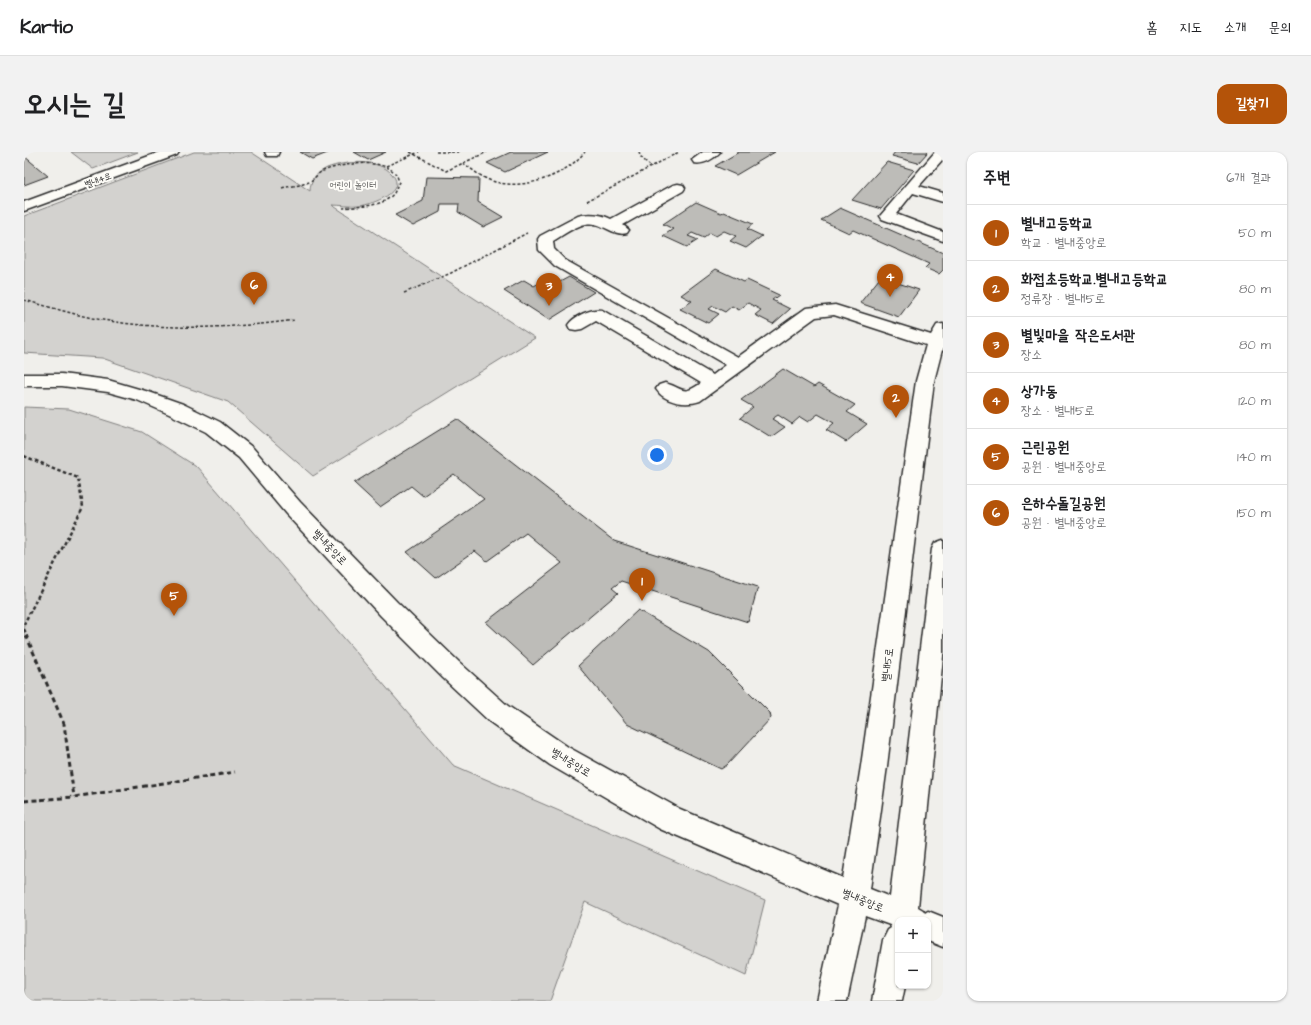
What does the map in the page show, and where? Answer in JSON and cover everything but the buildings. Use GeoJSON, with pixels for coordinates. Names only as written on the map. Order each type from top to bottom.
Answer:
{"type":"FeatureCollection","features":[{"type":"Feature","properties":{"kind":"street","name":"별내4로"},"geometry":{"type":"LineString","coordinates":[[24,207],[171,152]]}},
{"type":"Feature","properties":{"kind":"street"},"geometry":{"type":"LineString","coordinates":[[699,160],[713,152]]}},
{"type":"Feature","properties":{"kind":"street"},"geometry":{"type":"LineString","coordinates":[[942,152],[887,216],[943,237]]}},
{"type":"Feature","properties":{"kind":"street"},"geometry":{"type":"LineString","coordinates":[[678,188],[617,228],[602,220],[583,219],[545,239],[547,250],[560,263],[739,365]]}},
{"type":"Feature","properties":{"kind":"street"},"geometry":{"type":"LineString","coordinates":[[910,188],[943,198]]}},
{"type":"Feature","properties":{"kind":"street"},"geometry":{"type":"LineString","coordinates":[[665,389],[679,397],[694,397],[812,312],[835,310],[940,339]]}},
{"type":"Feature","properties":{"kind":"street"},"geometry":{"type":"LineString","coordinates":[[576,325],[596,314],[714,383]]}},
{"type":"Feature","properties":{"kind":"street","name":"별내5로"},"geometry":{"type":"LineString","coordinates":[[832,1001],[854,897],[875,758],[925,381],[940,339]]}},
{"type":"Feature","properties":{"kind":"street","name":"별내중앙로"},"geometry":{"type":"LineString","coordinates":[[24,380],[62,380],[108,386],[143,396],[176,409],[213,427],[246,453],[293,508],[389,609],[451,670],[499,714],[559,756],[670,819],[854,897],[895,917]]}},
{"type":"Feature","properties":{"kind":"street"},"geometry":{"type":"LineString","coordinates":[[910,917],[943,549]]}},
{"type":"Feature","properties":{"kind":"street","name":"별내중앙로"},"geometry":{"type":"LineString","coordinates":[[931,929],[943,932]]}},
{"type":"Feature","properties":{"kind":"street"},"geometry":{"type":"LineString","coordinates":[[887,1001],[901,953]]}},
{"type":"Feature","properties":{"kind":"path"},"geometry":{"type":"LineString","coordinates":[[410,152],[446,171],[487,152]]}},
{"type":"Feature","properties":{"kind":"path"},"geometry":{"type":"LineString","coordinates":[[386,167],[419,152]]}},
{"type":"Feature","properties":{"kind":"path"},"geometry":{"type":"LineString","coordinates":[[436,152],[459,152]]}},
{"type":"Feature","properties":{"kind":"path"},"geometry":{"type":"LineString","coordinates":[[463,163],[494,182],[515,185],[540,180],[566,170],[581,158],[585,152]]}},
{"type":"Feature","properties":{"kind":"path"},"geometry":{"type":"LineString","coordinates":[[639,152],[640,156],[651,167]]}},
{"type":"Feature","properties":{"kind":"path"},"geometry":{"type":"LineString","coordinates":[[282,188],[308,183],[312,176],[331,165],[357,161],[370,162],[386,167],[397,175],[399,181],[398,188],[392,195],[383,201],[371,205],[343,208]]}},
{"type":"Feature","properties":{"kind":"path"},"geometry":{"type":"LineString","coordinates":[[24,300],[92,318],[157,326],[249,326],[295,320]]}},
{"type":"Feature","properties":{"kind":"path"},"geometry":{"type":"LineString","coordinates":[[24,456],[78,478],[83,507],[24,624]]}},
{"type":"Feature","properties":{"kind":"path"},"geometry":{"type":"LineString","coordinates":[[24,629],[64,724],[74,797]]}},
{"type":"Feature","properties":{"kind":"path"},"geometry":{"type":"LineString","coordinates":[[24,801],[74,797],[235,772]]}},
{"type":"Feature","properties":{"kind":"green space"},"geometry":{"type":"Polygon","coordinates":[[[71,152],[138,152],[93,169],[71,152]]]}},
{"type":"Feature","properties":{"kind":"green space","name":"어린이 놀이터"},"geometry":{"type":"Polygon","coordinates":[[[194,152],[251,152],[310,191],[311,183],[317,174],[327,168],[361,162],[378,165],[386,169],[396,180],[395,186],[392,192],[380,200],[360,206],[332,205],[535,338],[313,476],[228,402],[102,358],[24,353],[24,216],[194,152]]]}},
{"type":"Feature","properties":{"kind":"green space"},"geometry":{"type":"Polygon","coordinates":[[[24,407],[69,409],[142,432],[197,467],[453,765],[765,900],[746,976],[585,902],[550,1001],[24,1001],[24,407]]]}},
{"type":"Feature","properties":{"kind":"place","name":"상가동"},"geometry":{"type":"Point","coordinates":[890,297]}},
{"type":"Feature","properties":{"kind":"place","name":"은하수돌길공원"},"geometry":{"type":"Point","coordinates":[254,305]}},
{"type":"Feature","properties":{"kind":"place","name":"별빛마을 작은도서관"},"geometry":{"type":"Point","coordinates":[549,306]}},
{"type":"Feature","properties":{"kind":"place","name":"화접초등학교.별내고등학교"},"geometry":{"type":"Point","coordinates":[896,418]}},
{"type":"Feature","properties":{"kind":"place","name":"별내고등학교"},"geometry":{"type":"Point","coordinates":[642,601]}},
{"type":"Feature","properties":{"kind":"place","name":"근린공원"},"geometry":{"type":"Point","coordinates":[174,616]}}]}
